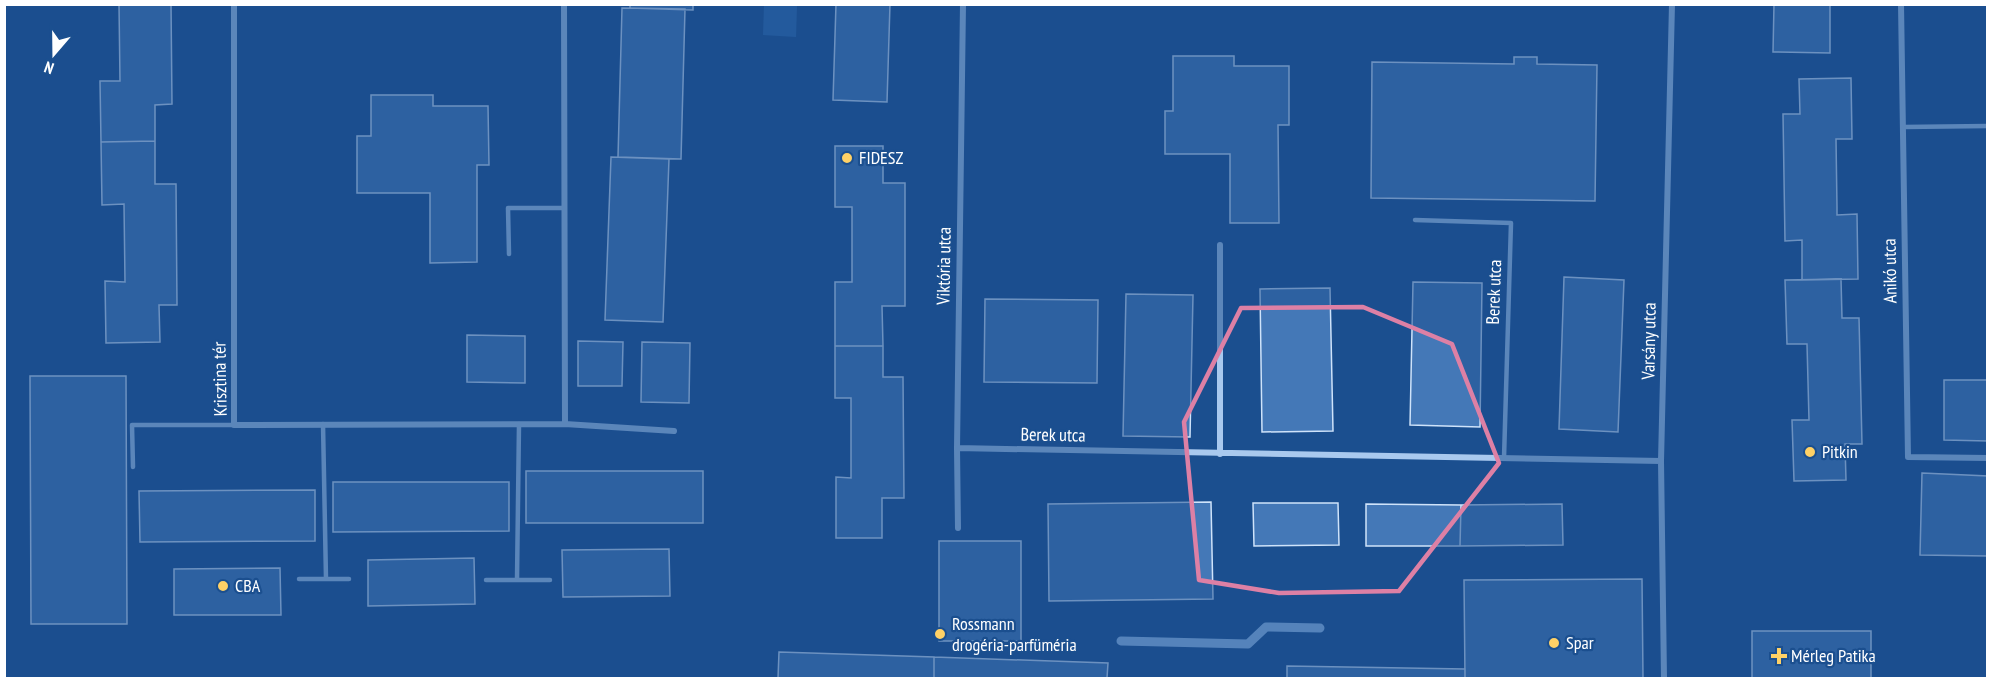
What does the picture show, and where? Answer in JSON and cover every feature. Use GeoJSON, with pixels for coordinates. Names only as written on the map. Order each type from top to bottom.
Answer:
{"type":"FeatureCollection","features":[{"type":"Feature","properties":{"kind":"street","name":"Krisztina tér"},"geometry":{"type":"LineString","coordinates":[[234,4],[234,424],[565,424],[674,431]]}},
{"type":"Feature","properties":{"kind":"street"},"geometry":{"type":"LineString","coordinates":[[564,4],[565,424]]}},
{"type":"Feature","properties":{"kind":"street","name":"Viktória utca"},"geometry":{"type":"LineString","coordinates":[[958,528],[963,4]]}},
{"type":"Feature","properties":{"kind":"street","name":"Varsány utca"},"geometry":{"type":"LineString","coordinates":[[1664,678],[1661,461],[1672,4]]}},
{"type":"Feature","properties":{"kind":"street","name":"Anikó utca"},"geometry":{"type":"LineString","coordinates":[[1901,4],[1908,457],[1988,458]]}},
{"type":"Feature","properties":{"kind":"street"},"geometry":{"type":"LineString","coordinates":[[1220,245],[1220,454]]}},
{"type":"Feature","properties":{"kind":"street","name":"Berek utca"},"geometry":{"type":"LineString","coordinates":[[957,448],[1661,461]]}},
{"type":"Feature","properties":{"kind":"lane"},"geometry":{"type":"LineString","coordinates":[[1903,127],[1988,126]]}},
{"type":"Feature","properties":{"kind":"lane"},"geometry":{"type":"LineString","coordinates":[[509,254],[508,208],[564,208]]}},
{"type":"Feature","properties":{"kind":"lane","name":"Berek utca"},"geometry":{"type":"LineString","coordinates":[[1415,220],[1511,223],[1504,458]]}},
{"type":"Feature","properties":{"kind":"lane"},"geometry":{"type":"LineString","coordinates":[[133,467],[132,425],[234,424]]}},
{"type":"Feature","properties":{"kind":"lane"},"geometry":{"type":"LineString","coordinates":[[323,424],[326,579]]}},
{"type":"Feature","properties":{"kind":"lane"},"geometry":{"type":"LineString","coordinates":[[517,580],[519,424]]}},
{"type":"Feature","properties":{"kind":"lane"},"geometry":{"type":"LineString","coordinates":[[299,579],[350,579]]}},
{"type":"Feature","properties":{"kind":"lane"},"geometry":{"type":"LineString","coordinates":[[486,580],[550,580]]}},
{"type":"Feature","properties":{"kind":"highlighted area"},"geometry":{"type":"Polygon","coordinates":[[[1363,307],[1452,344],[1499,463],[1399,591],[1279,593],[1199,580],[1184,422],[1241,308],[1363,307]]]}},
{"type":"Feature","properties":{"kind":"shaded area"},"geometry":{"type":"Polygon","coordinates":[[[764,5],[797,5],[796,37],[763,35],[764,5]]]}},
{"type":"Feature","properties":{"kind":"building"},"geometry":{"type":"Polygon","coordinates":[[[119,4],[171,4],[172,104],[155,105],[155,141],[101,142],[100,81],[120,81],[119,4]]]}},
{"type":"Feature","properties":{"kind":"building"},"geometry":{"type":"Polygon","coordinates":[[[630,4],[693,4],[693,10],[630,8],[630,4]]]}},
{"type":"Feature","properties":{"kind":"building"},"geometry":{"type":"Polygon","coordinates":[[[836,4],[890,4],[887,102],[833,100],[836,4]]]}},
{"type":"Feature","properties":{"kind":"building"},"geometry":{"type":"Polygon","coordinates":[[[1774,4],[1830,4],[1830,53],[1773,52],[1774,4]]]}},
{"type":"Feature","properties":{"kind":"building"},"geometry":{"type":"Polygon","coordinates":[[[622,8],[685,9],[681,159],[618,157],[622,8]]]}},
{"type":"Feature","properties":{"kind":"building"},"geometry":{"type":"Polygon","coordinates":[[[1173,56],[1234,56],[1234,66],[1289,66],[1289,125],[1278,125],[1279,223],[1230,223],[1230,154],[1165,154],[1165,111],[1173,111],[1173,56]]]}},
{"type":"Feature","properties":{"kind":"building"},"geometry":{"type":"Polygon","coordinates":[[[1514,57],[1537,57],[1537,64],[1597,65],[1595,201],[1371,198],[1372,62],[1514,64],[1514,57]]]}},
{"type":"Feature","properties":{"kind":"building"},"geometry":{"type":"Polygon","coordinates":[[[1851,78],[1852,139],[1836,139],[1837,215],[1857,214],[1858,279],[1802,280],[1802,240],[1785,241],[1783,114],[1800,114],[1799,79],[1851,78]]]}},
{"type":"Feature","properties":{"kind":"building"},"geometry":{"type":"Polygon","coordinates":[[[371,95],[433,95],[433,106],[488,106],[489,165],[477,165],[477,262],[430,263],[430,193],[357,193],[357,136],[371,136],[371,95]]]}},
{"type":"Feature","properties":{"kind":"building"},"geometry":{"type":"Polygon","coordinates":[[[155,141],[155,184],[176,184],[177,305],[159,305],[160,342],[106,343],[105,281],[125,282],[124,204],[102,205],[101,142],[155,141]]]}},
{"type":"Feature","properties":{"kind":"building"},"geometry":{"type":"Polygon","coordinates":[[[835,146],[883,146],[883,183],[905,183],[905,306],[882,306],[883,346],[835,346],[835,282],[852,282],[852,207],[835,207],[835,146]]]}},
{"type":"Feature","properties":{"kind":"building"},"geometry":{"type":"Polygon","coordinates":[[[611,157],[669,159],[663,322],[605,320],[611,157]]]}},
{"type":"Feature","properties":{"kind":"building"},"geometry":{"type":"Polygon","coordinates":[[[1564,277],[1624,280],[1618,432],[1559,429],[1564,277]]]}},
{"type":"Feature","properties":{"kind":"building"},"geometry":{"type":"Polygon","coordinates":[[[1841,279],[1842,318],[1859,318],[1862,444],[1845,444],[1846,480],[1794,481],[1792,420],[1809,420],[1807,344],[1787,344],[1785,280],[1841,279]]]}},
{"type":"Feature","properties":{"kind":"building"},"geometry":{"type":"Polygon","coordinates":[[[1413,282],[1482,283],[1480,427],[1410,425],[1413,282]]]}},
{"type":"Feature","properties":{"kind":"building"},"geometry":{"type":"Polygon","coordinates":[[[1330,288],[1333,431],[1262,432],[1260,289],[1330,288]]]}},
{"type":"Feature","properties":{"kind":"building"},"geometry":{"type":"Polygon","coordinates":[[[1126,294],[1193,295],[1190,437],[1123,436],[1126,294]]]}},
{"type":"Feature","properties":{"kind":"building"},"geometry":{"type":"Polygon","coordinates":[[[985,299],[1098,300],[1097,383],[984,382],[985,299]]]}},
{"type":"Feature","properties":{"kind":"building"},"geometry":{"type":"Polygon","coordinates":[[[467,335],[525,336],[525,383],[467,382],[467,335]]]}},
{"type":"Feature","properties":{"kind":"building"},"geometry":{"type":"Polygon","coordinates":[[[578,341],[623,342],[622,386],[578,386],[578,341]]]}},
{"type":"Feature","properties":{"kind":"building"},"geometry":{"type":"Polygon","coordinates":[[[642,342],[690,343],[689,403],[641,402],[642,342]]]}},
{"type":"Feature","properties":{"kind":"building"},"geometry":{"type":"Polygon","coordinates":[[[835,346],[883,346],[883,377],[903,377],[904,498],[882,498],[882,538],[836,538],[836,477],[851,478],[851,398],[835,398],[835,346]]]}},
{"type":"Feature","properties":{"kind":"building"},"geometry":{"type":"Polygon","coordinates":[[[30,376],[126,376],[127,624],[31,624],[30,376]]]}},
{"type":"Feature","properties":{"kind":"building"},"geometry":{"type":"Polygon","coordinates":[[[1944,380],[1988,380],[1988,441],[1944,440],[1944,380]]]}},
{"type":"Feature","properties":{"kind":"building"},"geometry":{"type":"Polygon","coordinates":[[[526,471],[703,471],[703,523],[526,523],[526,471]]]}},
{"type":"Feature","properties":{"kind":"building"},"geometry":{"type":"Polygon","coordinates":[[[1922,473],[1988,476],[1988,556],[1920,555],[1922,473]]]}},
{"type":"Feature","properties":{"kind":"building"},"geometry":{"type":"Polygon","coordinates":[[[333,482],[509,482],[509,531],[333,532],[333,482]]]}},
{"type":"Feature","properties":{"kind":"building"},"geometry":{"type":"Polygon","coordinates":[[[315,490],[315,541],[140,542],[139,491],[315,490]]]}},
{"type":"Feature","properties":{"kind":"building"},"geometry":{"type":"Polygon","coordinates":[[[1211,502],[1213,599],[1049,601],[1048,504],[1211,502]]]}},
{"type":"Feature","properties":{"kind":"building"},"geometry":{"type":"Polygon","coordinates":[[[1253,503],[1338,503],[1339,545],[1254,546],[1253,503]]]}},
{"type":"Feature","properties":{"kind":"building"},"geometry":{"type":"Polygon","coordinates":[[[1366,504],[1461,505],[1460,546],[1366,546],[1366,504]]]}},
{"type":"Feature","properties":{"kind":"building"},"geometry":{"type":"Polygon","coordinates":[[[1562,504],[1563,545],[1460,546],[1461,505],[1562,504]]]}},
{"type":"Feature","properties":{"kind":"building"},"geometry":{"type":"Polygon","coordinates":[[[939,541],[1021,541],[1021,641],[939,641],[939,541]]]}},
{"type":"Feature","properties":{"kind":"building"},"geometry":{"type":"Polygon","coordinates":[[[669,549],[670,596],[563,597],[562,550],[669,549]]]}},
{"type":"Feature","properties":{"kind":"building"},"geometry":{"type":"Polygon","coordinates":[[[474,558],[475,604],[368,606],[368,560],[474,558]]]}},
{"type":"Feature","properties":{"kind":"building"},"geometry":{"type":"Polygon","coordinates":[[[280,568],[281,615],[174,615],[174,569],[280,568]]]}},
{"type":"Feature","properties":{"kind":"building","name":"Spar"},"geometry":{"type":"Polygon","coordinates":[[[1642,579],[1643,678],[1465,678],[1464,580],[1642,579]]]}},
{"type":"Feature","properties":{"kind":"building"},"geometry":{"type":"Polygon","coordinates":[[[1752,631],[1871,631],[1871,678],[1752,678],[1752,631]]]}},
{"type":"Feature","properties":{"kind":"building"},"geometry":{"type":"Polygon","coordinates":[[[779,652],[934,657],[934,678],[778,678],[779,652]]]}},
{"type":"Feature","properties":{"kind":"building"},"geometry":{"type":"Polygon","coordinates":[[[934,657],[1108,663],[1107,678],[934,678],[934,657]]]}},
{"type":"Feature","properties":{"kind":"building"},"geometry":{"type":"Polygon","coordinates":[[[1287,666],[1465,669],[1465,678],[1287,678],[1287,666]]]}},
{"type":"Feature","properties":{"kind":"waterway"},"geometry":{"type":"LineString","coordinates":[[1121,641],[1248,644],[1266,627],[1320,628]]}},
{"type":"Feature","properties":{"kind":"place","name":"FIDESZ"},"geometry":{"type":"Point","coordinates":[847,158]}},
{"type":"Feature","properties":{"kind":"place","name":"Pitkin"},"geometry":{"type":"Point","coordinates":[1810,452]}},
{"type":"Feature","properties":{"kind":"place","name":"CBA"},"geometry":{"type":"Point","coordinates":[223,586]}},
{"type":"Feature","properties":{"kind":"place","name":"Rossmann drogéria-parfüméria"},"geometry":{"type":"Point","coordinates":[940,634]}},
{"type":"Feature","properties":{"kind":"place","name":"Spar"},"geometry":{"type":"Point","coordinates":[1554,643]}},
{"type":"Feature","properties":{"kind":"place","name":"Mérleg Patika"},"geometry":{"type":"Point","coordinates":[1779,656]}}]}
